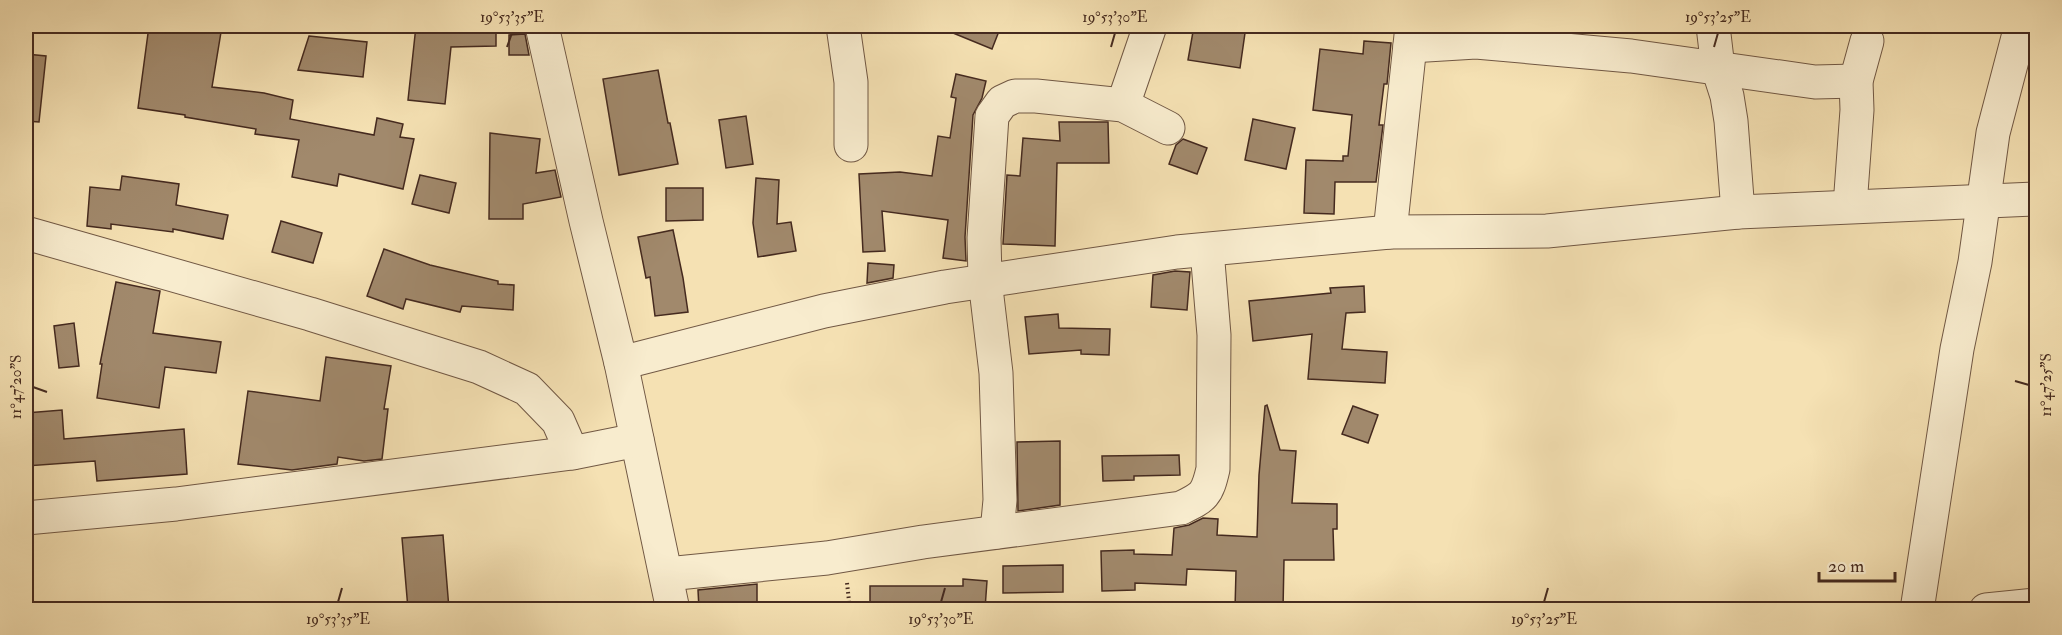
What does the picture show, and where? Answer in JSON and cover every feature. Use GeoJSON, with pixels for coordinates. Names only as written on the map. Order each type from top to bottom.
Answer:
{"type":"FeatureCollection","features":[{"type":"Feature","properties":{"kind":"street"},"geometry":{"type":"LineString","coordinates":[[542,26],[621,363],[674,609]]}},
{"type":"Feature","properties":{"kind":"street"},"geometry":{"type":"LineString","coordinates":[[843,26],[851,81],[851,145]]}},
{"type":"Feature","properties":{"kind":"street"},"geometry":{"type":"LineString","coordinates":[[1123,105],[1150,26]]}},
{"type":"Feature","properties":{"kind":"street"},"geometry":{"type":"LineString","coordinates":[[1713,26],[1718,68],[1727,96],[1731,121],[1738,212]]}},
{"type":"Feature","properties":{"kind":"street"},"geometry":{"type":"LineString","coordinates":[[1917,609],[1957,349],[1975,262],[1993,133],[2021,26]]}},
{"type":"Feature","properties":{"kind":"street"},"geometry":{"type":"LineString","coordinates":[[1390,232],[1411,36],[1610,54],[1815,82],[1856,81]]}},
{"type":"Feature","properties":{"kind":"street"},"geometry":{"type":"LineString","coordinates":[[1850,206],[1857,110],[1856,81],[1867,41]]}},
{"type":"Feature","properties":{"kind":"street"},"geometry":{"type":"LineString","coordinates":[[998,532],[1000,500],[996,373],[985,280],[984,238],[993,116],[1002,102],[1015,96],[1036,96],[1123,105],[1168,128]]}},
{"type":"Feature","properties":{"kind":"street"},"geometry":{"type":"LineString","coordinates":[[621,363],[824,311],[985,280],[1177,252],[1390,232],[1547,231],[1738,212],[2037,199]]}},
{"type":"Feature","properties":{"kind":"street"},"geometry":{"type":"LineString","coordinates":[[26,233],[310,314],[479,367],[528,389],[558,421],[572,453]]}},
{"type":"Feature","properties":{"kind":"street"},"geometry":{"type":"LineString","coordinates":[[667,574],[827,558],[1180,508],[1202,499],[1209,488],[1213,469],[1214,335],[1207,250]]}},
{"type":"Feature","properties":{"kind":"street"},"geometry":{"type":"LineString","coordinates":[[26,518],[176,504],[572,453],[637,440]]}},
{"type":"Feature","properties":{"kind":"street"},"geometry":{"type":"LineString","coordinates":[[1986,609],[2037,605]]}},
{"type":"Feature","properties":{"kind":"building"},"geometry":{"type":"Polygon","coordinates":[[[149,26],[222,26],[212,87],[264,93],[293,100],[290,119],[374,135],[377,118],[403,124],[400,137],[414,139],[403,189],[339,174],[337,186],[292,177],[299,140],[255,134],[256,129],[138,108],[149,26]]]}},
{"type":"Feature","properties":{"kind":"building"},"geometry":{"type":"Polygon","coordinates":[[[416,26],[496,26],[496,46],[451,47],[445,104],[408,100],[416,26]]]}},
{"type":"Feature","properties":{"kind":"building"},"geometry":{"type":"Polygon","coordinates":[[[936,26],[1001,26],[992,49],[936,26]]]}},
{"type":"Feature","properties":{"kind":"building"},"geometry":{"type":"Polygon","coordinates":[[[1194,26],[1246,26],[1240,68],[1188,60],[1194,26]]]}},
{"type":"Feature","properties":{"kind":"building"},"geometry":{"type":"Polygon","coordinates":[[[525,34],[529,55],[509,55],[509,35],[525,34]]]}},
{"type":"Feature","properties":{"kind":"building"},"geometry":{"type":"Polygon","coordinates":[[[309,36],[367,42],[363,77],[298,70],[309,36]]]}},
{"type":"Feature","properties":{"kind":"building"},"geometry":{"type":"Polygon","coordinates":[[[1364,41],[1391,43],[1387,84],[1384,84],[1379,125],[1383,125],[1376,182],[1335,182],[1334,214],[1304,213],[1306,160],[1343,161],[1343,156],[1348,156],[1352,115],[1313,110],[1320,49],[1363,54],[1364,41]]]}},
{"type":"Feature","properties":{"kind":"building"},"geometry":{"type":"Polygon","coordinates":[[[26,54],[46,56],[39,122],[26,121],[26,54]]]}},
{"type":"Feature","properties":{"kind":"building"},"geometry":{"type":"Polygon","coordinates":[[[658,70],[678,164],[619,175],[603,79],[658,70]]]}},
{"type":"Feature","properties":{"kind":"building"},"geometry":{"type":"Polygon","coordinates":[[[956,74],[986,81],[982,98],[973,115],[965,237],[966,261],[943,258],[948,220],[882,211],[885,251],[863,252],[859,174],[900,172],[932,176],[938,136],[950,138],[956,98],[951,97],[956,74]]]}},
{"type":"Feature","properties":{"kind":"building"},"geometry":{"type":"Polygon","coordinates":[[[746,116],[753,164],[726,168],[719,120],[746,116]]]}},
{"type":"Feature","properties":{"kind":"building"},"geometry":{"type":"Polygon","coordinates":[[[1253,119],[1295,128],[1286,169],[1245,160],[1253,119]]]}},
{"type":"Feature","properties":{"kind":"building"},"geometry":{"type":"Polygon","coordinates":[[[1059,122],[1108,122],[1109,163],[1057,163],[1055,246],[1003,244],[1007,175],[1020,176],[1023,138],[1060,141],[1059,122]]]}},
{"type":"Feature","properties":{"kind":"building"},"geometry":{"type":"Polygon","coordinates":[[[490,133],[540,139],[536,173],[555,170],[561,197],[523,204],[523,219],[489,219],[490,133]]]}},
{"type":"Feature","properties":{"kind":"building"},"geometry":{"type":"Polygon","coordinates":[[[1183,139],[1207,148],[1197,174],[1169,164],[1176,145],[1183,139]]]}},
{"type":"Feature","properties":{"kind":"building"},"geometry":{"type":"Polygon","coordinates":[[[420,175],[456,183],[449,213],[412,204],[420,175]]]}},
{"type":"Feature","properties":{"kind":"building"},"geometry":{"type":"Polygon","coordinates":[[[122,176],[179,184],[176,205],[228,215],[223,239],[173,229],[173,232],[111,224],[111,229],[87,226],[90,187],[120,190],[122,176]]]}},
{"type":"Feature","properties":{"kind":"building"},"geometry":{"type":"Polygon","coordinates":[[[756,178],[779,180],[777,224],[791,222],[796,251],[758,257],[753,223],[756,178]]]}},
{"type":"Feature","properties":{"kind":"building"},"geometry":{"type":"Polygon","coordinates":[[[666,188],[703,188],[703,220],[666,221],[666,188]]]}},
{"type":"Feature","properties":{"kind":"building"},"geometry":{"type":"Polygon","coordinates":[[[281,221],[322,233],[313,263],[272,252],[281,221]]]}},
{"type":"Feature","properties":{"kind":"building"},"geometry":{"type":"Polygon","coordinates":[[[673,230],[688,312],[655,316],[650,277],[646,278],[638,237],[673,230]]]}},
{"type":"Feature","properties":{"kind":"building"},"geometry":{"type":"Polygon","coordinates":[[[384,249],[430,265],[498,281],[498,284],[514,285],[513,310],[462,306],[460,312],[406,299],[403,309],[367,296],[384,249]]]}},
{"type":"Feature","properties":{"kind":"building"},"geometry":{"type":"Polygon","coordinates":[[[868,263],[894,265],[893,278],[867,283],[868,263]]]}},
{"type":"Feature","properties":{"kind":"building"},"geometry":{"type":"Polygon","coordinates":[[[1175,271],[1190,272],[1187,310],[1151,307],[1153,275],[1175,271]]]}},
{"type":"Feature","properties":{"kind":"building"},"geometry":{"type":"Polygon","coordinates":[[[116,282],[160,291],[153,333],[221,342],[216,373],[165,367],[159,408],[97,398],[102,364],[100,364],[116,282]]]}},
{"type":"Feature","properties":{"kind":"building"},"geometry":{"type":"Polygon","coordinates":[[[1364,286],[1365,312],[1346,313],[1342,349],[1387,352],[1385,383],[1308,379],[1312,334],[1253,341],[1249,301],[1331,293],[1330,288],[1364,286]]]}},
{"type":"Feature","properties":{"kind":"building"},"geometry":{"type":"Polygon","coordinates":[[[1058,314],[1059,328],[1110,329],[1109,355],[1081,354],[1081,350],[1029,354],[1025,317],[1058,314]]]}},
{"type":"Feature","properties":{"kind":"building"},"geometry":{"type":"Polygon","coordinates":[[[74,323],[79,366],[59,368],[54,326],[74,323]]]}},
{"type":"Feature","properties":{"kind":"building"},"geometry":{"type":"Polygon","coordinates":[[[326,357],[391,366],[384,409],[388,409],[382,459],[364,461],[338,457],[337,464],[292,470],[238,464],[248,391],[320,401],[326,357]]]}},
{"type":"Feature","properties":{"kind":"building"},"geometry":{"type":"Polygon","coordinates":[[[1267,405],[1280,450],[1296,451],[1292,503],[1337,504],[1337,529],[1333,529],[1334,560],[1284,560],[1283,609],[1235,609],[1236,571],[1187,569],[1186,585],[1135,583],[1135,590],[1102,591],[1101,551],[1134,550],[1134,554],[1172,555],[1174,528],[1189,525],[1203,518],[1218,519],[1217,535],[1257,537],[1259,475],[1265,406],[1267,405]]]}},
{"type":"Feature","properties":{"kind":"building"},"geometry":{"type":"Polygon","coordinates":[[[1353,406],[1378,415],[1368,443],[1342,434],[1353,406]]]}},
{"type":"Feature","properties":{"kind":"building"},"geometry":{"type":"Polygon","coordinates":[[[62,410],[64,439],[184,429],[187,474],[97,481],[95,461],[26,466],[26,413],[62,410]]]}},
{"type":"Feature","properties":{"kind":"building"},"geometry":{"type":"Polygon","coordinates":[[[1060,441],[1060,505],[1018,511],[1017,442],[1060,441]]]}},
{"type":"Feature","properties":{"kind":"building"},"geometry":{"type":"Polygon","coordinates":[[[1179,455],[1180,475],[1134,476],[1134,480],[1103,481],[1102,456],[1179,455]]]}},
{"type":"Feature","properties":{"kind":"building"},"geometry":{"type":"Polygon","coordinates":[[[443,535],[449,609],[408,609],[402,538],[443,535]]]}},
{"type":"Feature","properties":{"kind":"building"},"geometry":{"type":"Polygon","coordinates":[[[1063,565],[1063,592],[1003,593],[1003,566],[1063,565]]]}},
{"type":"Feature","properties":{"kind":"building"},"geometry":{"type":"Polygon","coordinates":[[[963,579],[987,581],[985,609],[942,607],[942,609],[870,609],[870,586],[963,586],[963,579]]]}},
{"type":"Feature","properties":{"kind":"building"},"geometry":{"type":"Polygon","coordinates":[[[757,584],[757,609],[699,609],[698,590],[757,584]]]}}]}
